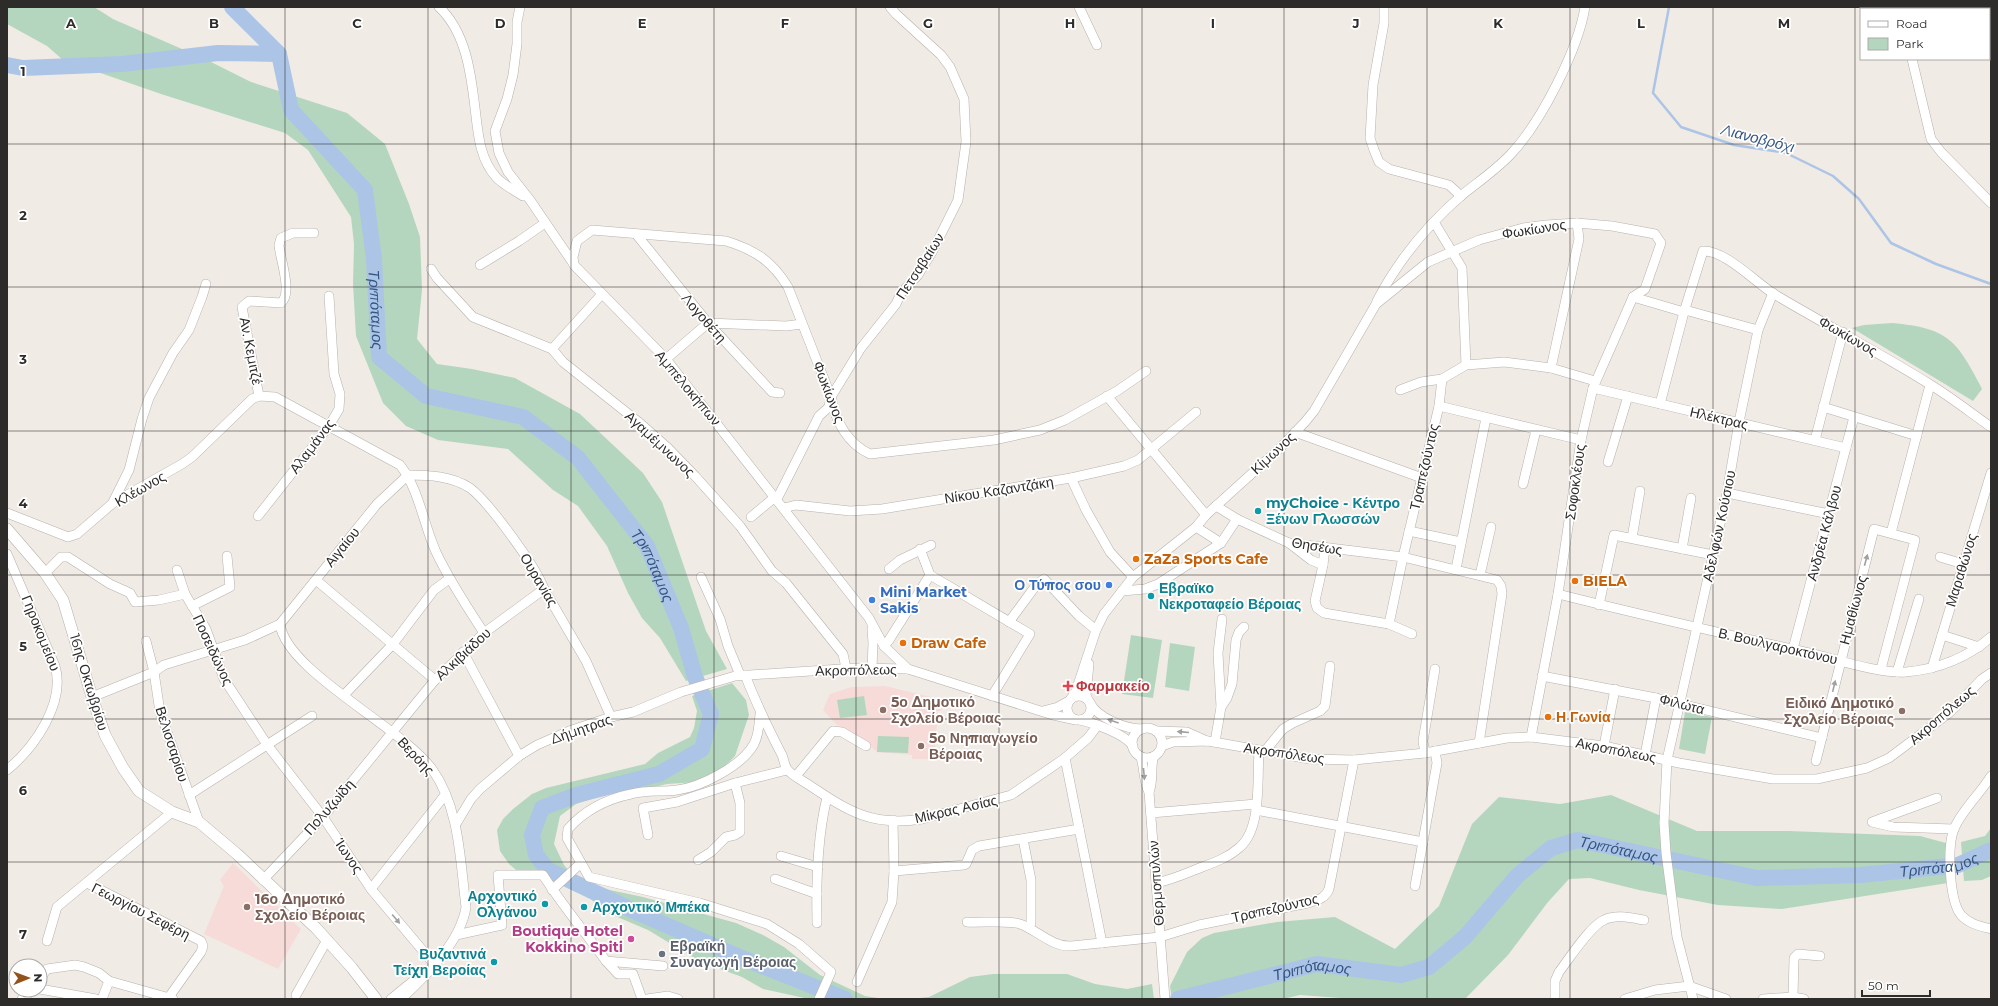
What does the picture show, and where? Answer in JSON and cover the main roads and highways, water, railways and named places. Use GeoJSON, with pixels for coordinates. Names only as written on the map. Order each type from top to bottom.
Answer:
{"type":"FeatureCollection","features":[{"type":"Feature","properties":{"kind":"main road","name":"16ης Οκτωβρίου"},"geometry":{"type":"LineString","coordinates":[[7,529],[46,572],[63,600],[92,698],[105,735],[123,768],[139,791],[172,812],[199,822],[327,940],[376,999]]}},
{"type":"Feature","properties":{"kind":"waterway","name":"Τριπόταμος"},"geometry":{"type":"LineString","coordinates":[[232,7],[279,54],[291,110],[365,190],[374,259],[379,357],[426,396],[523,417],[578,458],[647,546],[681,628],[695,677],[711,714],[702,749],[659,774],[576,795],[542,808],[532,835],[536,855],[548,870],[636,912],[742,958],[845,999]]}},
{"type":"Feature","properties":{"kind":"waterway","name":"Λιανοβρόχι"},"geometry":{"type":"LineString","coordinates":[[1669,7],[1653,93],[1681,127],[1734,145],[1786,153],[1833,176],[1859,199],[1891,243],[1936,264],[1991,284]]}},
{"type":"Feature","properties":{"kind":"waterway"},"geometry":{"type":"LineString","coordinates":[[7,65],[23,68],[122,64],[218,53],[279,54]]}},
{"type":"Feature","properties":{"kind":"waterway","name":"Τριπόταμος"},"geometry":{"type":"LineString","coordinates":[[1178,999],[1317,964],[1401,975],[1429,967],[1465,937],[1518,875],[1551,848],[1578,840],[1757,878],[1861,875],[1958,865],[1991,850]]}},
{"type":"Feature","properties":{"kind":"place","name":"myChoice - Κέντρο Ξένων Γλωσσών"},"geometry":{"type":"Point","coordinates":[1258,511]}},
{"type":"Feature","properties":{"kind":"place","name":"ZaZa Sports Cafe"},"geometry":{"type":"Point","coordinates":[1136,559]}},
{"type":"Feature","properties":{"kind":"place","name":"BIELA"},"geometry":{"type":"Point","coordinates":[1575,581]}},
{"type":"Feature","properties":{"kind":"place","name":"Ο Τύπος σου"},"geometry":{"type":"Point","coordinates":[1109,585]}},
{"type":"Feature","properties":{"kind":"place","name":"Εβραϊκο Νεκροταφείο Βέροιας"},"geometry":{"type":"Point","coordinates":[1151,596]}},
{"type":"Feature","properties":{"kind":"place","name":"Mini Market Sakis"},"geometry":{"type":"Point","coordinates":[872,600]}},
{"type":"Feature","properties":{"kind":"place","name":"Draw Cafe"},"geometry":{"type":"Point","coordinates":[903,643]}},
{"type":"Feature","properties":{"kind":"place","name":"Φαρμακείο"},"geometry":{"type":"Point","coordinates":[1068,686]}},
{"type":"Feature","properties":{"kind":"place","name":"5ο Δημοτικό Σχολείο Βέροιας"},"geometry":{"type":"Point","coordinates":[883,710]}},
{"type":"Feature","properties":{"kind":"place","name":"Ειδικό Δημοτικό Σχολείο Βέροιας"},"geometry":{"type":"Point","coordinates":[1902,711]}},
{"type":"Feature","properties":{"kind":"place","name":"Η Γωνία"},"geometry":{"type":"Point","coordinates":[1548,717]}},
{"type":"Feature","properties":{"kind":"place","name":"5ο Νηπιαγωγείο Βέροιας"},"geometry":{"type":"Point","coordinates":[921,746]}},
{"type":"Feature","properties":{"kind":"place","name":"Αρχοντικό Ολγάνου"},"geometry":{"type":"Point","coordinates":[545,904]}},
{"type":"Feature","properties":{"kind":"place","name":"16ο Δημοτικό Σχολείο Βέροιας"},"geometry":{"type":"Point","coordinates":[247,907]}},
{"type":"Feature","properties":{"kind":"place","name":"Αρχοντικό Μπέκα"},"geometry":{"type":"Point","coordinates":[584,907]}},
{"type":"Feature","properties":{"kind":"place","name":"Boutique Hotel Kokkino Spiti"},"geometry":{"type":"Point","coordinates":[631,939]}},
{"type":"Feature","properties":{"kind":"place","name":"Εβραϊκή Συναγωγή Βέροιας"},"geometry":{"type":"Point","coordinates":[662,954]}},
{"type":"Feature","properties":{"kind":"place","name":"Βυζαντινά Τείχη Βεροίας"},"geometry":{"type":"Point","coordinates":[494,962]}}]}
